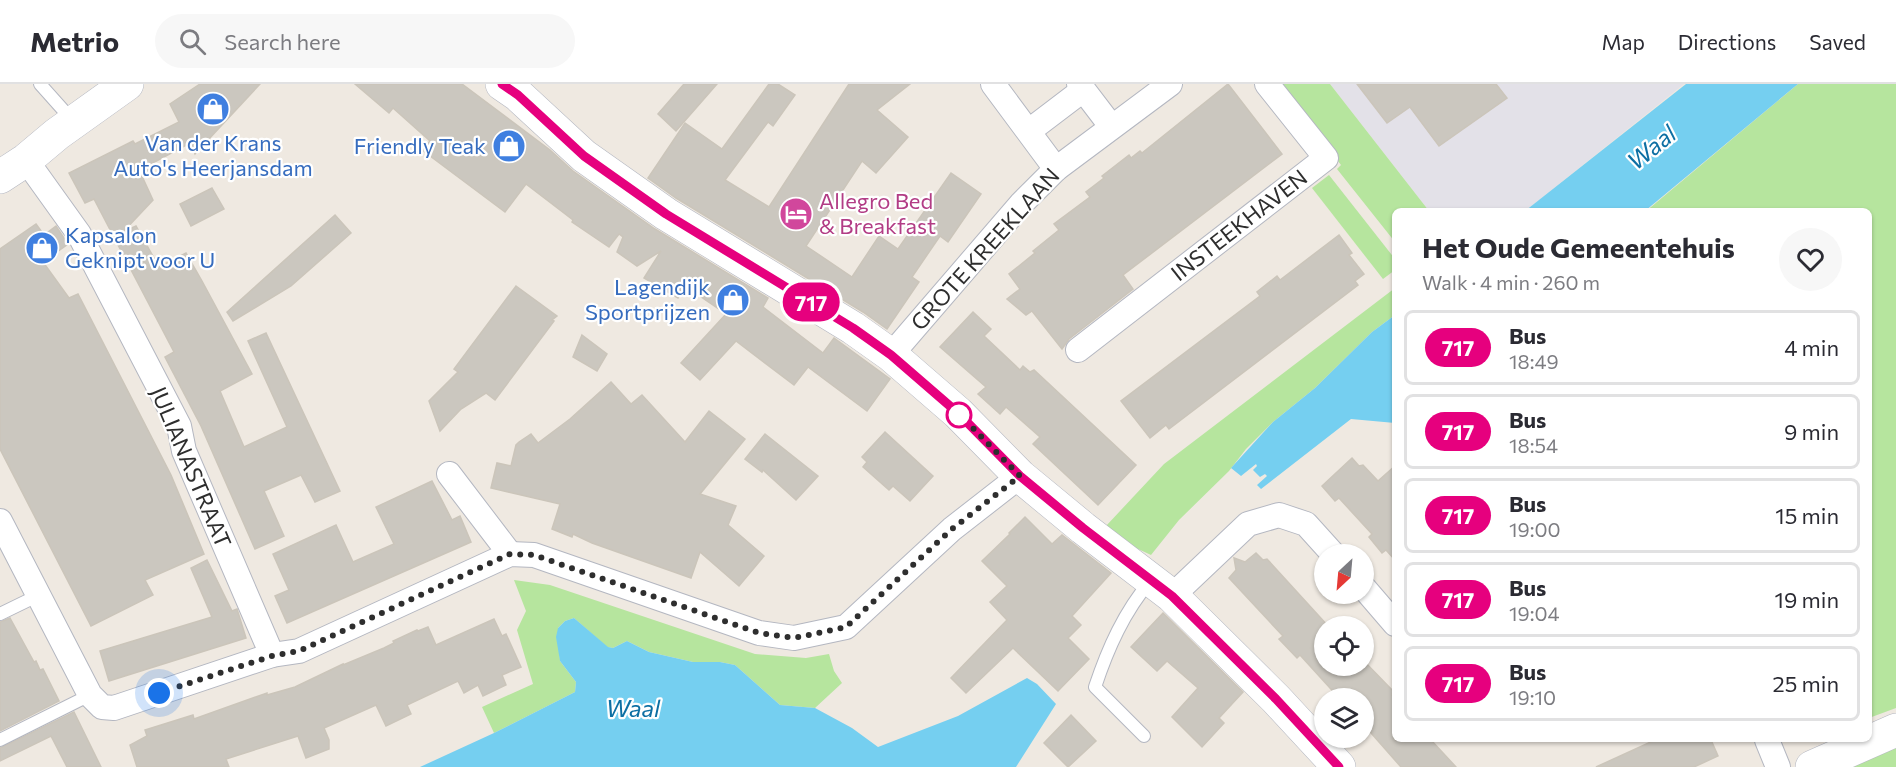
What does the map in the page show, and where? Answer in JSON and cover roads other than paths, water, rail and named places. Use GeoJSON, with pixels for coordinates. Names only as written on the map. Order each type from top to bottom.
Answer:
{"type":"FeatureCollection","features":[{"type":"Feature","properties":{"kind":"street"},"geometry":{"type":"LineString","coordinates":[[13,169],[74,121],[127,84]]}},
{"type":"Feature","properties":{"kind":"street"},"geometry":{"type":"LineString","coordinates":[[993,84],[1056,169]]}},
{"type":"Feature","properties":{"kind":"street","name":"GROTE KREEKLAAN"},"geometry":{"type":"LineString","coordinates":[[891,355],[1021,204],[1056,169],[1170,84]]}},
{"type":"Feature","properties":{"kind":"street","name":"INSTEEKHAVEN"},"geometry":{"type":"LineString","coordinates":[[1078,350],[1326,158],[1267,84]]}},
{"type":"Feature","properties":{"kind":"street"},"geometry":{"type":"LineString","coordinates":[[1029,131],[1081,87],[1111,126]]}},
{"type":"Feature","properties":{"kind":"street"},"geometry":{"type":"LineString","coordinates":[[516,88],[584,156],[666,214],[853,328],[891,355],[958,413],[1020,476],[1083,528],[1156,583],[1276,699],[1339,767]]}},
{"type":"Feature","properties":{"kind":"street","name":"JULIANASTRAAT"},"geometry":{"type":"LineString","coordinates":[[13,169],[78,234],[179,426],[184,451],[272,656]]}},
{"type":"Feature","properties":{"kind":"street"},"geometry":{"type":"LineString","coordinates":[[449,474],[510,554]]}},
{"type":"Feature","properties":{"kind":"street"},"geometry":{"type":"LineString","coordinates":[[0,521],[96,701],[114,708],[272,656],[299,651],[510,554],[534,555],[759,633],[794,638],[846,627],[952,529],[1020,476]]}},
{"type":"Feature","properties":{"kind":"street"},"geometry":{"type":"LineString","coordinates":[[1156,583],[1248,524],[1279,514],[1306,524],[1324,544]]}},
{"type":"Feature","properties":{"kind":"street"},"geometry":{"type":"LineString","coordinates":[[1374,600],[1392,621]]}},
{"type":"Feature","properties":{"kind":"street"},"geometry":{"type":"LineString","coordinates":[[1872,741],[1896,730]]}},
{"type":"Feature","properties":{"kind":"street"},"geometry":{"type":"LineString","coordinates":[[1768,742],[1778,767]]}},
{"type":"Feature","properties":{"kind":"street"},"geometry":{"type":"LineString","coordinates":[[1812,767],[1869,742]]}},
{"type":"Feature","properties":{"kind":"lane"},"geometry":{"type":"LineString","coordinates":[[40,84],[74,121]]}},
{"type":"Feature","properties":{"kind":"lane"},"geometry":{"type":"LineString","coordinates":[[1144,736],[1095,687],[1105,655],[1126,614],[1136,597],[1156,583]]}},
{"type":"Feature","properties":{"kind":"lane"},"geometry":{"type":"LineString","coordinates":[[0,614],[39,594]]}},
{"type":"Feature","properties":{"kind":"lane"},"geometry":{"type":"LineString","coordinates":[[0,740],[96,701]]}},
{"type":"Feature","properties":{"kind":"water"},"geometry":{"type":"Polygon","coordinates":[[[1686,84],[1798,84],[1649,208],[1529,208],[1686,84]]]}},
{"type":"Feature","properties":{"kind":"water"},"geometry":{"type":"Polygon","coordinates":[[[1392,317],[1392,423],[1351,419],[1261,489],[1257,485],[1267,476],[1265,474],[1260,477],[1253,470],[1256,464],[1241,476],[1231,468],[1273,422],[1315,388],[1372,332],[1392,317]]]}},
{"type":"Feature","properties":{"kind":"water","name":"Waal"},"geometry":{"type":"Polygon","coordinates":[[[574,618],[608,647],[613,648],[627,641],[649,652],[693,662],[720,662],[735,665],[780,705],[815,708],[852,728],[878,747],[958,716],[1027,678],[1037,684],[1056,704],[1016,767],[420,767],[575,692],[576,682],[560,661],[556,637],[558,628],[565,621],[574,618]]]}},
{"type":"Feature","properties":{"kind":"place","name":"Van der Krans Auto's Heerjansdam"},"geometry":{"type":"Point","coordinates":[213,109]}},
{"type":"Feature","properties":{"kind":"place","name":"Friendly Teak"},"geometry":{"type":"Point","coordinates":[509,146]}},
{"type":"Feature","properties":{"kind":"place","name":"Allegro Bed & Breakfast"},"geometry":{"type":"Point","coordinates":[796,214]}},
{"type":"Feature","properties":{"kind":"place","name":"Kapsalon Geknipt voor U"},"geometry":{"type":"Point","coordinates":[42,248]}},
{"type":"Feature","properties":{"kind":"place","name":"Lagendijk Sportprijzen"},"geometry":{"type":"Point","coordinates":[733,300]}}]}
